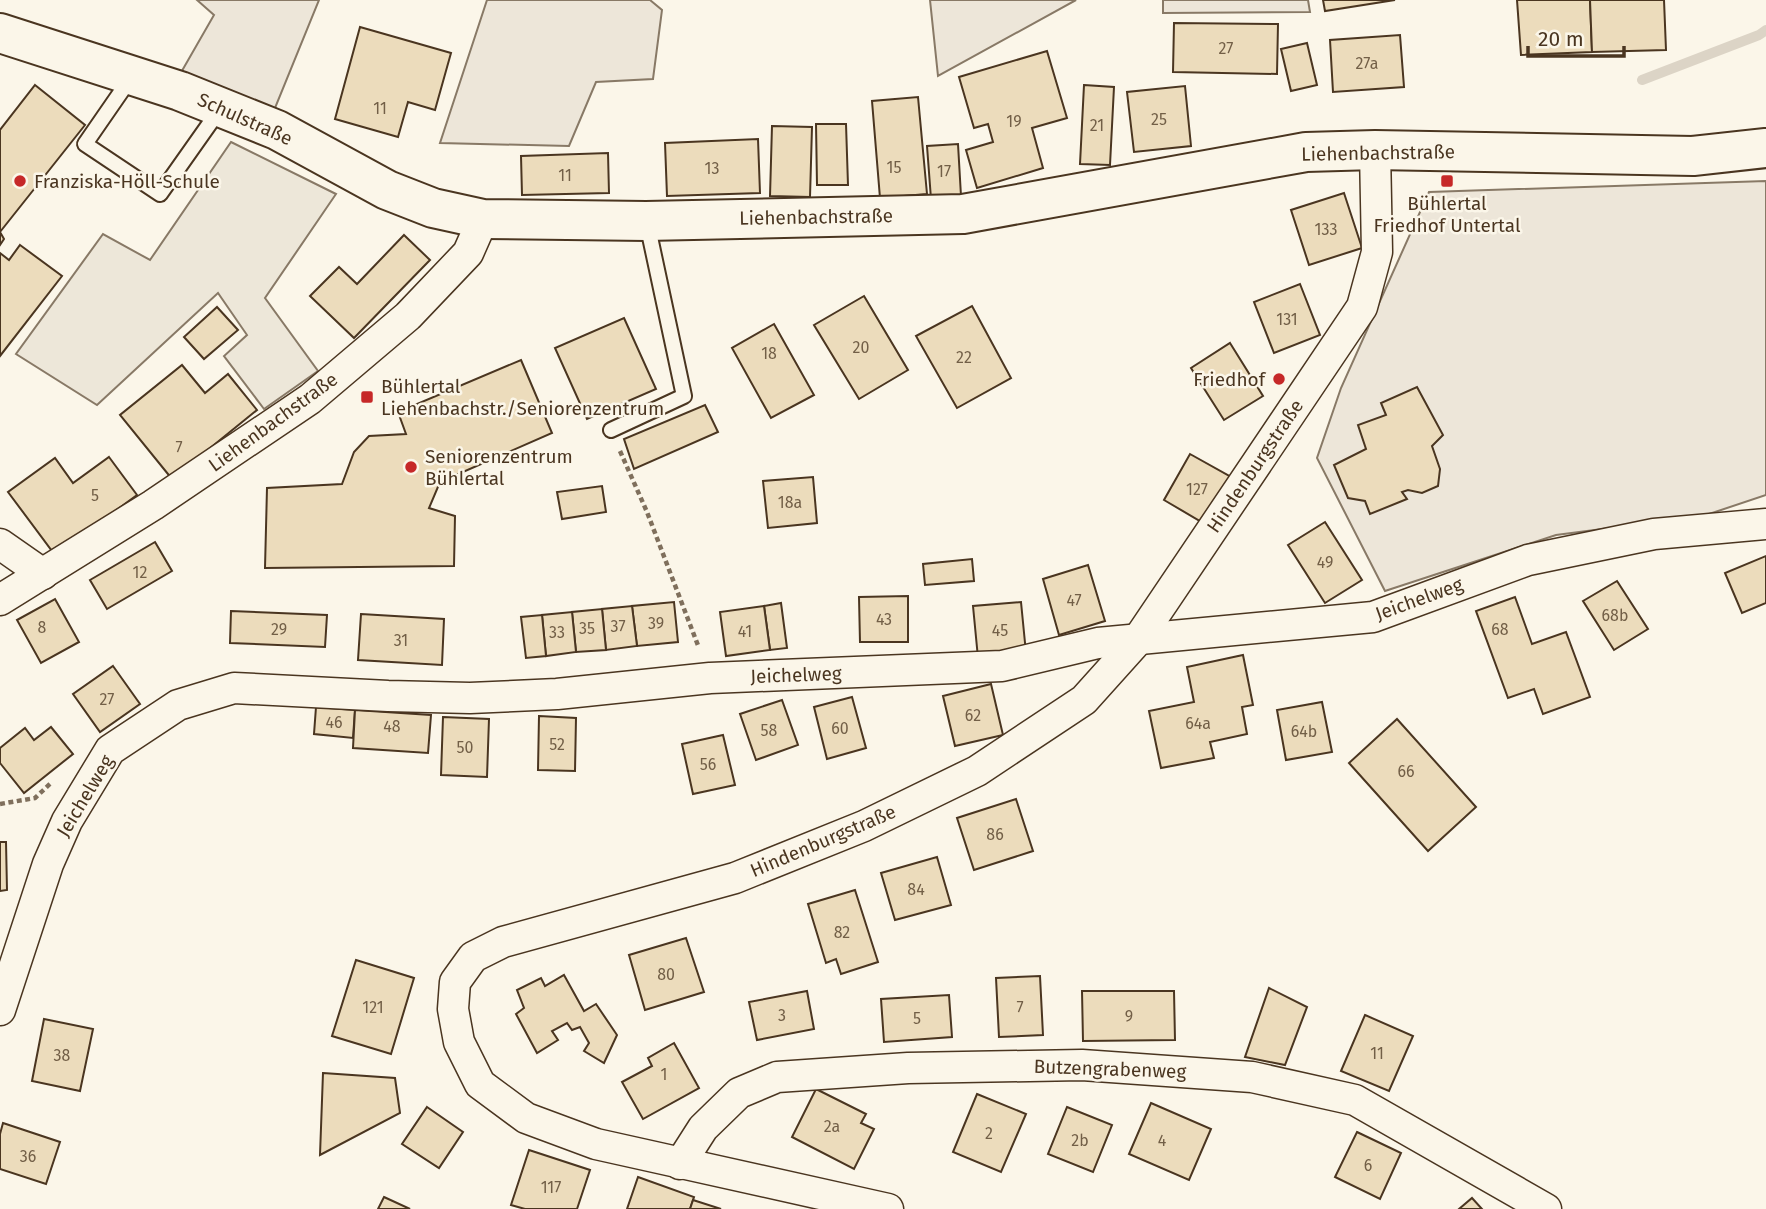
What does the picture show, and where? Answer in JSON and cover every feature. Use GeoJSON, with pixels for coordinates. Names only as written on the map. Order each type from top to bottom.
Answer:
{"type":"FeatureCollection","features":[{"type":"Feature","properties":{"kind":"street","name":"Schulstraße"},"geometry":{"type":"LineString","coordinates":[[0,33],[133,75],[221,107],[277,130],[387,190],[433,208],[483,219]]}},
{"type":"Feature","properties":{"kind":"street","name":"Liehenbachstraße"},"geometry":{"type":"LineString","coordinates":[[0,600],[242,447],[334,379],[408,316],[468,253],[483,219],[646,221],[963,214],[1306,152],[1374,150],[1693,156],[1766,148]]}},
{"type":"Feature","properties":{"kind":"street","name":"Hindenburgstraße"},"geometry":{"type":"LineString","coordinates":[[888,1209],[596,1144],[526,1118],[481,1084],[459,1042],[453,1009],[455,982],[473,957],[503,942],[735,878],[863,826],[977,771],[1084,700],[1137,641],[1362,307],[1377,252],[1374,150]]}},
{"type":"Feature","properties":{"kind":"street","name":"Jeichelweg"},"geometry":{"type":"LineString","coordinates":[[0,1010],[48,864],[67,821],[110,750],[178,705],[234,688],[470,698],[557,694],[710,678],[1002,666],[1098,643],[1373,617],[1528,560],[1654,534],[1766,524]]}},
{"type":"Feature","properties":{"kind":"street"},"geometry":{"type":"LineString","coordinates":[[0,544],[43,574]]}},
{"type":"Feature","properties":{"kind":"street","name":"Butzengrabenweg"},"geometry":{"type":"LineString","coordinates":[[680,1164],[703,1128],[739,1093],[777,1077],[908,1068],[1082,1065],[1252,1077],[1355,1100],[1546,1209]]}},
{"type":"Feature","properties":{"kind":"lane"},"geometry":{"type":"LineString","coordinates":[[133,75],[85,144],[160,194],[221,107]]}},
{"type":"Feature","properties":{"kind":"lane"},"geometry":{"type":"LineString","coordinates":[[611,430],[684,396],[646,221]]}},
{"type":"Feature","properties":{"kind":"path"},"geometry":{"type":"LineString","coordinates":[[611,430],[692,624],[710,678]]}},
{"type":"Feature","properties":{"kind":"shaded area"},"geometry":{"type":"Polygon","coordinates":[[[197,0],[319,0],[273,113],[179,76],[214,15],[197,0]]]}},
{"type":"Feature","properties":{"kind":"shaded area"},"geometry":{"type":"Polygon","coordinates":[[[487,0],[650,0],[662,10],[653,79],[596,82],[569,146],[440,143],[487,0]]]}},
{"type":"Feature","properties":{"kind":"shaded area"},"geometry":{"type":"Polygon","coordinates":[[[930,0],[1076,0],[938,76],[930,0]]]}},
{"type":"Feature","properties":{"kind":"shaded area"},"geometry":{"type":"Polygon","coordinates":[[[1163,0],[1308,0],[1310,12],[1163,13],[1163,0]]]}},
{"type":"Feature","properties":{"kind":"shaded area"},"geometry":{"type":"Polygon","coordinates":[[[231,142],[336,194],[265,298],[318,371],[264,409],[224,356],[247,335],[218,293],[97,405],[16,354],[103,234],[150,260],[231,142]]]}},
{"type":"Feature","properties":{"kind":"shaded area"},"geometry":{"type":"Polygon","coordinates":[[[1766,181],[1766,495],[1703,516],[1556,535],[1385,591],[1317,458],[1341,388],[1429,192],[1766,181]]]}},
{"type":"Feature","properties":{"kind":"building"},"geometry":{"type":"Polygon","coordinates":[[[1323,0],[1395,0],[1325,11],[1323,0]]]}},
{"type":"Feature","properties":{"kind":"building"},"geometry":{"type":"Polygon","coordinates":[[[1517,0],[1590,0],[1592,52],[1521,55],[1517,0]]]}},
{"type":"Feature","properties":{"kind":"building"},"geometry":{"type":"Polygon","coordinates":[[[1590,0],[1664,0],[1666,50],[1592,52],[1590,0]]]}},
{"type":"Feature","properties":{"kind":"building"},"geometry":{"type":"Polygon","coordinates":[[[1174,23],[1278,24],[1277,74],[1173,72],[1174,23]]]}},
{"type":"Feature","properties":{"kind":"building"},"geometry":{"type":"Polygon","coordinates":[[[360,27],[451,53],[435,110],[408,102],[398,137],[335,119],[360,27]]]}},
{"type":"Feature","properties":{"kind":"building"},"geometry":{"type":"Polygon","coordinates":[[[1400,35],[1404,87],[1333,92],[1330,40],[1400,35]]]}},
{"type":"Feature","properties":{"kind":"building"},"geometry":{"type":"Polygon","coordinates":[[[1307,43],[1317,85],[1291,91],[1281,49],[1307,43]]]}},
{"type":"Feature","properties":{"kind":"building"},"geometry":{"type":"Polygon","coordinates":[[[1047,51],[1067,118],[1032,128],[1043,168],[977,188],[966,150],[993,142],[988,124],[974,128],[959,77],[1047,51]]]}},
{"type":"Feature","properties":{"kind":"building","name":"Franziska-Höll-Schule"},"geometry":{"type":"Polygon","coordinates":[[[35,85],[85,125],[0,232],[0,130],[35,85]]]}},
{"type":"Feature","properties":{"kind":"building"},"geometry":{"type":"Polygon","coordinates":[[[1084,85],[1114,87],[1110,165],[1080,164],[1084,85]]]}},
{"type":"Feature","properties":{"kind":"building"},"geometry":{"type":"Polygon","coordinates":[[[1185,86],[1191,146],[1134,152],[1127,92],[1185,86]]]}},
{"type":"Feature","properties":{"kind":"building"},"geometry":{"type":"Polygon","coordinates":[[[918,97],[927,194],[880,198],[872,101],[918,97]]]}},
{"type":"Feature","properties":{"kind":"building"},"geometry":{"type":"Polygon","coordinates":[[[816,124],[846,124],[848,185],[817,185],[816,124]]]}},
{"type":"Feature","properties":{"kind":"building"},"geometry":{"type":"Polygon","coordinates":[[[772,126],[812,127],[810,197],[770,196],[772,126]]]}},
{"type":"Feature","properties":{"kind":"building"},"geometry":{"type":"Polygon","coordinates":[[[758,139],[760,193],[667,196],[665,143],[758,139]]]}},
{"type":"Feature","properties":{"kind":"building"},"geometry":{"type":"Polygon","coordinates":[[[958,144],[961,196],[931,199],[927,146],[958,144]]]}},
{"type":"Feature","properties":{"kind":"building"},"geometry":{"type":"Polygon","coordinates":[[[608,153],[609,193],[522,195],[521,156],[608,153]]]}},
{"type":"Feature","properties":{"kind":"building"},"geometry":{"type":"Polygon","coordinates":[[[1344,193],[1362,248],[1309,265],[1291,210],[1344,193]]]}},
{"type":"Feature","properties":{"kind":"building"},"geometry":{"type":"Polygon","coordinates":[[[404,235],[430,260],[354,338],[310,296],[339,267],[357,284],[404,235]]]}},
{"type":"Feature","properties":{"kind":"building","name":"Franziska-Höll-Schule"},"geometry":{"type":"Polygon","coordinates":[[[20,245],[62,276],[0,356],[0,253],[9,260],[20,245]]]}},
{"type":"Feature","properties":{"kind":"building"},"geometry":{"type":"Polygon","coordinates":[[[1300,284],[1320,335],[1274,353],[1254,302],[1300,284]]]}},
{"type":"Feature","properties":{"kind":"building"},"geometry":{"type":"Polygon","coordinates":[[[864,296],[908,370],[859,399],[814,325],[864,296]]]}},
{"type":"Feature","properties":{"kind":"building"},"geometry":{"type":"Polygon","coordinates":[[[972,306],[1011,378],[957,408],[916,336],[972,306]]]}},
{"type":"Feature","properties":{"kind":"building"},"geometry":{"type":"Polygon","coordinates":[[[217,307],[238,330],[204,359],[184,337],[217,307]]]}},
{"type":"Feature","properties":{"kind":"building"},"geometry":{"type":"Polygon","coordinates":[[[624,318],[656,389],[587,419],[555,348],[624,318]]]}},
{"type":"Feature","properties":{"kind":"building"},"geometry":{"type":"Polygon","coordinates":[[[774,324],[814,395],[771,418],[732,348],[774,324]]]}},
{"type":"Feature","properties":{"kind":"building"},"geometry":{"type":"Polygon","coordinates":[[[1230,343],[1263,396],[1224,420],[1191,368],[1230,343]]]}},
{"type":"Feature","properties":{"kind":"building","name":"Seniorenzentrum Bühlertal"},"geometry":{"type":"Polygon","coordinates":[[[521,360],[552,433],[440,482],[429,508],[455,516],[454,566],[265,568],[267,488],[342,484],[354,452],[369,436],[406,434],[398,412],[521,360]]]}},
{"type":"Feature","properties":{"kind":"building"},"geometry":{"type":"Polygon","coordinates":[[[182,365],[205,393],[228,374],[257,410],[172,479],[120,415],[182,365]]]}},
{"type":"Feature","properties":{"kind":"building"},"geometry":{"type":"Polygon","coordinates":[[[1417,387],[1443,435],[1432,446],[1440,469],[1438,486],[1422,493],[1408,490],[1402,492],[1407,499],[1370,514],[1365,501],[1348,498],[1334,465],[1366,449],[1358,425],[1386,415],[1381,403],[1417,387]]]}},
{"type":"Feature","properties":{"kind":"building"},"geometry":{"type":"Polygon","coordinates":[[[705,405],[718,432],[634,469],[624,439],[705,405]]]}},
{"type":"Feature","properties":{"kind":"building"},"geometry":{"type":"Polygon","coordinates":[[[1190,454],[1231,477],[1205,524],[1164,500],[1190,454]]]}},
{"type":"Feature","properties":{"kind":"building"},"geometry":{"type":"Polygon","coordinates":[[[109,457],[137,495],[55,555],[8,492],[55,458],[73,483],[109,457]]]}},
{"type":"Feature","properties":{"kind":"building"},"geometry":{"type":"Polygon","coordinates":[[[813,477],[817,523],[768,528],[763,481],[813,477]]]}},
{"type":"Feature","properties":{"kind":"building"},"geometry":{"type":"Polygon","coordinates":[[[602,486],[606,512],[562,519],[557,492],[602,486]]]}},
{"type":"Feature","properties":{"kind":"building"},"geometry":{"type":"Polygon","coordinates":[[[1325,522],[1362,580],[1325,603],[1288,545],[1325,522]]]}},
{"type":"Feature","properties":{"kind":"building"},"geometry":{"type":"Polygon","coordinates":[[[155,542],[172,571],[107,609],[90,580],[155,542]]]}},
{"type":"Feature","properties":{"kind":"building"},"geometry":{"type":"Polygon","coordinates":[[[1766,556],[1766,603],[1742,613],[1725,573],[1766,556]]]}},
{"type":"Feature","properties":{"kind":"building"},"geometry":{"type":"Polygon","coordinates":[[[972,559],[974,581],[925,585],[923,564],[972,559]]]}},
{"type":"Feature","properties":{"kind":"building"},"geometry":{"type":"Polygon","coordinates":[[[1088,565],[1105,621],[1059,635],[1043,579],[1088,565]]]}},
{"type":"Feature","properties":{"kind":"building"},"geometry":{"type":"Polygon","coordinates":[[[1617,581],[1648,629],[1614,650],[1583,601],[1617,581]]]}},
{"type":"Feature","properties":{"kind":"building"},"geometry":{"type":"Polygon","coordinates":[[[908,596],[908,642],[860,642],[859,597],[908,596]]]}},
{"type":"Feature","properties":{"kind":"building"},"geometry":{"type":"Polygon","coordinates":[[[1515,597],[1532,644],[1566,632],[1590,697],[1543,714],[1534,689],[1508,698],[1476,611],[1515,597]]]}},
{"type":"Feature","properties":{"kind":"building"},"geometry":{"type":"Polygon","coordinates":[[[55,599],[79,642],[41,663],[17,620],[55,599]]]}},
{"type":"Feature","properties":{"kind":"building"},"geometry":{"type":"Polygon","coordinates":[[[674,602],[678,642],[637,646],[632,606],[674,602]]]}},
{"type":"Feature","properties":{"kind":"building"},"geometry":{"type":"Polygon","coordinates":[[[1021,602],[1026,653],[978,658],[973,606],[1021,602]]]}},
{"type":"Feature","properties":{"kind":"building"},"geometry":{"type":"Polygon","coordinates":[[[781,603],[787,648],[770,650],[764,606],[781,603]]]}},
{"type":"Feature","properties":{"kind":"building"},"geometry":{"type":"Polygon","coordinates":[[[632,606],[637,646],[606,650],[602,609],[632,606]]]}},
{"type":"Feature","properties":{"kind":"building"},"geometry":{"type":"Polygon","coordinates":[[[764,606],[770,650],[726,656],[720,612],[764,606]]]}},
{"type":"Feature","properties":{"kind":"building"},"geometry":{"type":"Polygon","coordinates":[[[602,609],[606,650],[576,652],[572,612],[602,609]]]}},
{"type":"Feature","properties":{"kind":"building"},"geometry":{"type":"Polygon","coordinates":[[[231,611],[327,615],[325,647],[230,643],[231,611]]]}},
{"type":"Feature","properties":{"kind":"building"},"geometry":{"type":"Polygon","coordinates":[[[572,612],[576,652],[546,656],[542,615],[572,612]]]}},
{"type":"Feature","properties":{"kind":"building"},"geometry":{"type":"Polygon","coordinates":[[[361,614],[444,619],[442,665],[358,660],[361,614]]]}},
{"type":"Feature","properties":{"kind":"building"},"geometry":{"type":"Polygon","coordinates":[[[542,615],[546,656],[526,658],[521,617],[542,615]]]}},
{"type":"Feature","properties":{"kind":"building"},"geometry":{"type":"Polygon","coordinates":[[[1243,655],[1253,705],[1242,707],[1247,734],[1210,742],[1214,758],[1161,768],[1149,711],[1194,702],[1187,667],[1243,655]]]}},
{"type":"Feature","properties":{"kind":"building"},"geometry":{"type":"Polygon","coordinates":[[[113,666],[140,704],[100,732],[73,694],[113,666]]]}},
{"type":"Feature","properties":{"kind":"building"},"geometry":{"type":"Polygon","coordinates":[[[991,684],[1003,735],[955,746],[943,696],[991,684]]]}},
{"type":"Feature","properties":{"kind":"building"},"geometry":{"type":"Polygon","coordinates":[[[852,697],[866,748],[827,759],[814,707],[852,697]]]}},
{"type":"Feature","properties":{"kind":"building"},"geometry":{"type":"Polygon","coordinates":[[[782,700],[798,745],[756,760],[740,714],[782,700]]]}},
{"type":"Feature","properties":{"kind":"building"},"geometry":{"type":"Polygon","coordinates":[[[1322,702],[1332,752],[1286,760],[1277,710],[1322,702]]]}},
{"type":"Feature","properties":{"kind":"building"},"geometry":{"type":"Polygon","coordinates":[[[316,707],[355,710],[353,738],[314,734],[316,707]]]}},
{"type":"Feature","properties":{"kind":"building"},"geometry":{"type":"Polygon","coordinates":[[[355,710],[431,715],[428,753],[353,748],[355,710]]]}},
{"type":"Feature","properties":{"kind":"building"},"geometry":{"type":"Polygon","coordinates":[[[539,716],[576,718],[575,771],[538,770],[539,716]]]}},
{"type":"Feature","properties":{"kind":"building"},"geometry":{"type":"Polygon","coordinates":[[[443,717],[489,719],[487,777],[441,775],[443,717]]]}},
{"type":"Feature","properties":{"kind":"building"},"geometry":{"type":"Polygon","coordinates":[[[1397,719],[1476,807],[1428,851],[1349,763],[1397,719]]]}},
{"type":"Feature","properties":{"kind":"building"},"geometry":{"type":"Polygon","coordinates":[[[51,727],[73,754],[24,793],[0,763],[0,748],[25,728],[34,740],[51,727]]]}},
{"type":"Feature","properties":{"kind":"building"},"geometry":{"type":"Polygon","coordinates":[[[723,735],[735,785],[693,794],[682,744],[723,735]]]}},
{"type":"Feature","properties":{"kind":"building"},"geometry":{"type":"Polygon","coordinates":[[[1016,799],[1033,851],[974,870],[957,818],[1016,799]]]}},
{"type":"Feature","properties":{"kind":"building"},"geometry":{"type":"Polygon","coordinates":[[[0,842],[6,842],[7,890],[0,891],[0,842]]]}},
{"type":"Feature","properties":{"kind":"building"},"geometry":{"type":"Polygon","coordinates":[[[937,857],[951,905],[895,920],[881,873],[937,857]]]}},
{"type":"Feature","properties":{"kind":"building"},"geometry":{"type":"Polygon","coordinates":[[[855,890],[878,962],[841,974],[836,959],[826,963],[808,904],[855,890]]]}},
{"type":"Feature","properties":{"kind":"building"},"geometry":{"type":"Polygon","coordinates":[[[686,938],[704,992],[645,1010],[629,955],[686,938]]]}},
{"type":"Feature","properties":{"kind":"building"},"geometry":{"type":"Polygon","coordinates":[[[356,960],[414,978],[391,1054],[332,1036],[356,960]]]}},
{"type":"Feature","properties":{"kind":"building"},"geometry":{"type":"Polygon","coordinates":[[[564,975],[584,1011],[596,1004],[617,1035],[604,1063],[584,1051],[589,1043],[580,1027],[572,1030],[567,1023],[552,1031],[558,1040],[537,1053],[516,1014],[524,1008],[517,990],[541,978],[545,986],[564,975]]]}},
{"type":"Feature","properties":{"kind":"building"},"geometry":{"type":"Polygon","coordinates":[[[1040,976],[1043,1035],[999,1037],[996,978],[1040,976]]]}},
{"type":"Feature","properties":{"kind":"building"},"geometry":{"type":"Polygon","coordinates":[[[1269,988],[1307,1007],[1285,1065],[1245,1057],[1269,988]]]}},
{"type":"Feature","properties":{"kind":"building"},"geometry":{"type":"Polygon","coordinates":[[[807,991],[814,1029],[757,1040],[749,1002],[807,991]]]}},
{"type":"Feature","properties":{"kind":"building"},"geometry":{"type":"Polygon","coordinates":[[[1082,991],[1174,991],[1175,1040],[1083,1041],[1082,991]]]}},
{"type":"Feature","properties":{"kind":"building"},"geometry":{"type":"Polygon","coordinates":[[[949,995],[952,1037],[884,1042],[881,999],[949,995]]]}},
{"type":"Feature","properties":{"kind":"building"},"geometry":{"type":"Polygon","coordinates":[[[1365,1015],[1413,1036],[1389,1091],[1341,1071],[1365,1015]]]}},
{"type":"Feature","properties":{"kind":"building"},"geometry":{"type":"Polygon","coordinates":[[[44,1019],[93,1029],[80,1091],[32,1081],[44,1019]]]}},
{"type":"Feature","properties":{"kind":"building"},"geometry":{"type":"Polygon","coordinates":[[[674,1043],[699,1088],[643,1119],[622,1082],[652,1066],[648,1058],[674,1043]]]}},
{"type":"Feature","properties":{"kind":"building"},"geometry":{"type":"Polygon","coordinates":[[[323,1073],[395,1078],[400,1113],[320,1155],[323,1073]]]}},
{"type":"Feature","properties":{"kind":"building"},"geometry":{"type":"Polygon","coordinates":[[[816,1089],[866,1114],[861,1123],[874,1129],[854,1169],[792,1137],[816,1089]]]}},
{"type":"Feature","properties":{"kind":"building"},"geometry":{"type":"Polygon","coordinates":[[[977,1094],[1026,1114],[1001,1172],[953,1152],[977,1094]]]}},
{"type":"Feature","properties":{"kind":"building"},"geometry":{"type":"Polygon","coordinates":[[[1151,1103],[1211,1129],[1189,1180],[1129,1154],[1151,1103]]]}},
{"type":"Feature","properties":{"kind":"building"},"geometry":{"type":"Polygon","coordinates":[[[427,1107],[463,1132],[439,1168],[402,1144],[427,1107]]]}},
{"type":"Feature","properties":{"kind":"building"},"geometry":{"type":"Polygon","coordinates":[[[1067,1107],[1112,1125],[1093,1172],[1048,1154],[1067,1107]]]}},
{"type":"Feature","properties":{"kind":"building"},"geometry":{"type":"Polygon","coordinates":[[[3,1123],[60,1142],[46,1184],[0,1169],[0,1134],[3,1123]]]}},
{"type":"Feature","properties":{"kind":"building"},"geometry":{"type":"Polygon","coordinates":[[[1357,1132],[1401,1153],[1380,1199],[1335,1177],[1357,1132]]]}},
{"type":"Feature","properties":{"kind":"building"},"geometry":{"type":"Polygon","coordinates":[[[529,1150],[590,1170],[577,1209],[525,1209],[511,1205],[529,1150]]]}},
{"type":"Feature","properties":{"kind":"building"},"geometry":{"type":"Polygon","coordinates":[[[638,1177],[694,1197],[690,1209],[627,1209],[638,1177]]]}},
{"type":"Feature","properties":{"kind":"building"},"geometry":{"type":"Polygon","coordinates":[[[384,1197],[410,1209],[378,1209],[384,1197]]]}},
{"type":"Feature","properties":{"kind":"building"},"geometry":{"type":"Polygon","coordinates":[[[1472,1198],[1482,1209],[1459,1209],[1472,1198]]]}},
{"type":"Feature","properties":{"kind":"building"},"geometry":{"type":"Polygon","coordinates":[[[693,1200],[721,1209],[690,1209],[693,1200]]]}},
{"type":"Feature","properties":{"kind":"waterway"},"geometry":{"type":"LineString","coordinates":[[1642,80],[1766,30]]}},
{"type":"Feature","properties":{"kind":"place","name":"Franziska-Höll-Schule"},"geometry":{"type":"Point","coordinates":[20,181]}},
{"type":"Feature","properties":{"kind":"place","name":"Bühlertal Friedhof Untertal"},"geometry":{"type":"Point","coordinates":[1447,181]}},
{"type":"Feature","properties":{"kind":"place","name":"Friedhof"},"geometry":{"type":"Point","coordinates":[1279,379]}},
{"type":"Feature","properties":{"kind":"place","name":"Bühlertal Liehenbachstr./Seniorenzentrum"},"geometry":{"type":"Point","coordinates":[367,397]}},
{"type":"Feature","properties":{"kind":"place","name":"Seniorenzentrum Bühlertal"},"geometry":{"type":"Point","coordinates":[411,467]}}]}
